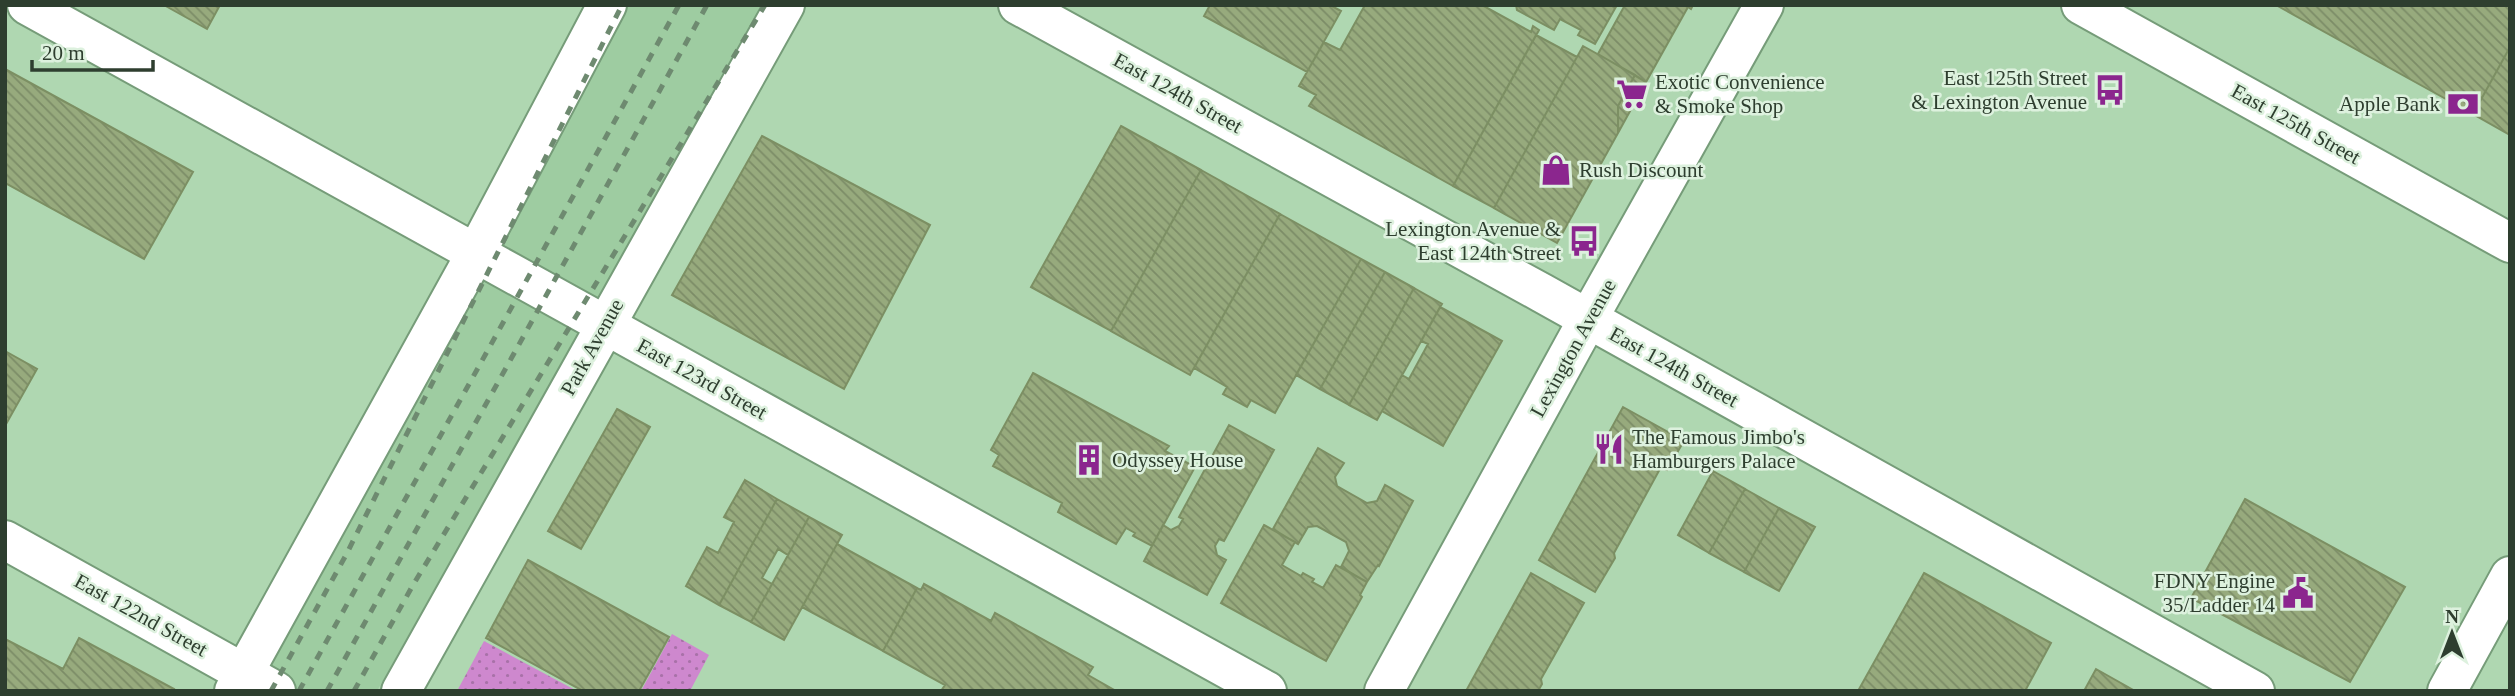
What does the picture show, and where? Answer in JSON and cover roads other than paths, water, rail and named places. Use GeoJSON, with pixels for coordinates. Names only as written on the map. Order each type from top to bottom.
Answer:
{"type":"FeatureCollection","features":[{"type":"Feature","properties":{"kind":"street","name":"East 123rd Street"},"geometry":{"type":"LineString","coordinates":[[27,5],[1267,691]]}},
{"type":"Feature","properties":{"kind":"street"},"geometry":{"type":"LineString","coordinates":[[251,685],[607,5]]}},
{"type":"Feature","properties":{"kind":"street","name":"Park Avenue"},"geometry":{"type":"LineString","coordinates":[[401,691],[785,5]]}},
{"type":"Feature","properties":{"kind":"street","name":"East 124th Street"},"geometry":{"type":"LineString","coordinates":[[1018,5],[2255,691]]}},
{"type":"Feature","properties":{"kind":"street","name":"Lexington Avenue"},"geometry":{"type":"LineString","coordinates":[[1384,691],[1764,5]]}},
{"type":"Feature","properties":{"kind":"street","name":"East 125th Street"},"geometry":{"type":"LineString","coordinates":[[2081,5],[2510,243]]}},
{"type":"Feature","properties":{"kind":"street","name":"East 122nd Street"},"geometry":{"type":"LineString","coordinates":[[5,540],[251,685]]}},
{"type":"Feature","properties":{"kind":"street"},"geometry":{"type":"LineString","coordinates":[[2447,691],[2510,576]]}},
{"type":"Feature","properties":{"kind":"railway"},"geometry":{"type":"LineString","coordinates":[[271,691],[346,555],[622,5]]}},
{"type":"Feature","properties":{"kind":"railway"},"geometry":{"type":"LineString","coordinates":[[299,691],[679,5]]}},
{"type":"Feature","properties":{"kind":"railway"},"geometry":{"type":"LineString","coordinates":[[327,691],[707,5]]}},
{"type":"Feature","properties":{"kind":"railway"},"geometry":{"type":"LineString","coordinates":[[354,691],[413,585],[765,5]]}},
{"type":"Feature","properties":{"kind":"place","name":"East 125th Street & Lexington Avenue"},"geometry":{"type":"Point","coordinates":[2110,90]}},
{"type":"Feature","properties":{"kind":"place","name":"Exotic Convenience & Smoke Shop"},"geometry":{"type":"Point","coordinates":[1632,94]}},
{"type":"Feature","properties":{"kind":"place","name":"Apple Bank"},"geometry":{"type":"Point","coordinates":[2463,104]}},
{"type":"Feature","properties":{"kind":"place","name":"Rush Discount"},"geometry":{"type":"Point","coordinates":[1556,170]}},
{"type":"Feature","properties":{"kind":"place","name":"Lexington Avenue & East 124th Street"},"geometry":{"type":"Point","coordinates":[1584,241]}},
{"type":"Feature","properties":{"kind":"place","name":"The Famous Jimbo's Hamburgers Palace"},"geometry":{"type":"Point","coordinates":[1609,449]}},
{"type":"Feature","properties":{"kind":"place","name":"Odyssey House"},"geometry":{"type":"Point","coordinates":[1089,460]}},
{"type":"Feature","properties":{"kind":"place","name":"FDNY Engine 35/Ladder 14"},"geometry":{"type":"Point","coordinates":[2298,593]}}]}
